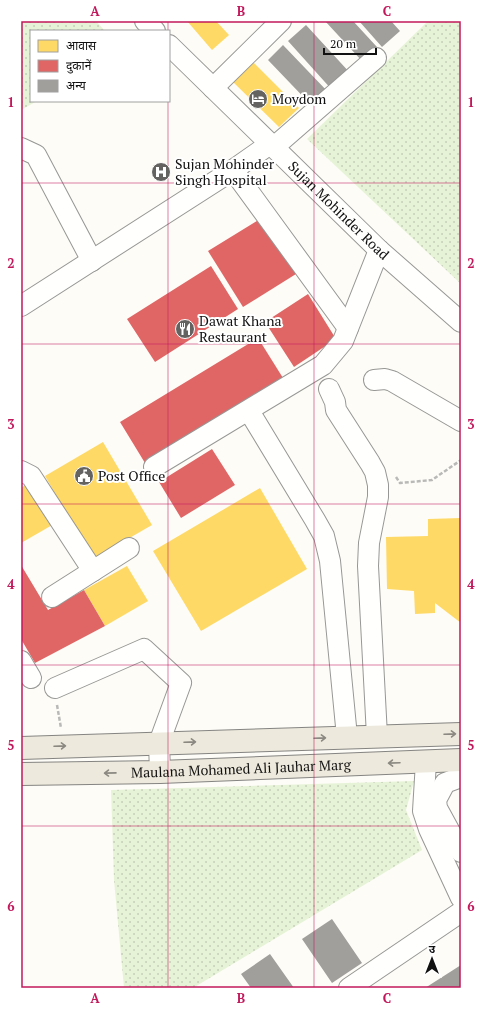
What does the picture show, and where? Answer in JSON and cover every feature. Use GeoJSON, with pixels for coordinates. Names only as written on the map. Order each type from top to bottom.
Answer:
{"type":"FeatureCollection","features":[{"type":"Feature","properties":{"kind":"main road","name":"Maulana Mohamed Ali Jauhar Marg"},"geometry":{"type":"LineString","coordinates":[[21,748],[461,734]]}},
{"type":"Feature","properties":{"kind":"main road","name":"Maulana Mohamed Ali Jauhar Marg"},"geometry":{"type":"LineString","coordinates":[[21,774],[160,772],[461,760]]}},
{"type":"Feature","properties":{"kind":"street"},"geometry":{"type":"LineString","coordinates":[[145,21],[154,30]]}},
{"type":"Feature","properties":{"kind":"street"},"geometry":{"type":"LineString","coordinates":[[213,88],[281,21]]}},
{"type":"Feature","properties":{"kind":"street","name":"Sujan Mohinder Road"},"geometry":{"type":"LineString","coordinates":[[170,45],[379,250],[461,322]]}},
{"type":"Feature","properties":{"kind":"street"},"geometry":{"type":"LineString","coordinates":[[21,306],[272,145],[376,58]]}},
{"type":"Feature","properties":{"kind":"street"},"geometry":{"type":"LineString","coordinates":[[21,148],[36,154],[92,261]]}},
{"type":"Feature","properties":{"kind":"street"},"geometry":{"type":"LineString","coordinates":[[233,170],[348,328]]}},
{"type":"Feature","properties":{"kind":"street"},"geometry":{"type":"LineString","coordinates":[[154,467],[323,365],[343,341],[379,250]]}},
{"type":"Feature","properties":{"kind":"street"},"geometry":{"type":"LineString","coordinates":[[374,380],[385,379],[392,381],[461,421]]}},
{"type":"Feature","properties":{"kind":"street"},"geometry":{"type":"LineString","coordinates":[[329,389],[335,402],[336,410],[375,472],[378,486],[378,497],[370,543],[368,566],[377,736]]}},
{"type":"Feature","properties":{"kind":"street"},"geometry":{"type":"LineString","coordinates":[[249,411],[324,536],[330,561],[347,737]]}},
{"type":"Feature","properties":{"kind":"street"},"geometry":{"type":"LineString","coordinates":[[21,471],[31,476],[93,571]]}},
{"type":"Feature","properties":{"kind":"street"},"geometry":{"type":"LineString","coordinates":[[52,596],[129,548]]}},
{"type":"Feature","properties":{"kind":"street"},"geometry":{"type":"LineString","coordinates":[[55,688],[144,649],[181,684],[159,743],[160,772]]}},
{"type":"Feature","properties":{"kind":"street"},"geometry":{"type":"LineString","coordinates":[[21,661],[31,678]]}},
{"type":"Feature","properties":{"kind":"street"},"geometry":{"type":"LineString","coordinates":[[426,762],[423,811],[429,829],[461,898]]}},
{"type":"Feature","properties":{"kind":"street"},"geometry":{"type":"LineString","coordinates":[[461,777],[445,783],[436,800],[437,808],[461,852]]}},
{"type":"Feature","properties":{"kind":"street"},"geometry":{"type":"LineString","coordinates":[[349,988],[376,981],[461,912]]}},
{"type":"Feature","properties":{"kind":"path"},"geometry":{"type":"LineString","coordinates":[[392,474],[400,483],[432,480],[461,460]]}},
{"type":"Feature","properties":{"kind":"green space"},"geometry":{"type":"Polygon","coordinates":[[[21,21],[96,21],[104,30],[30,30],[30,102],[35,102],[21,110],[21,21]]]}},
{"type":"Feature","properties":{"kind":"green space"},"geometry":{"type":"Polygon","coordinates":[[[428,21],[461,21],[461,284],[307,139],[428,21]]]}},
{"type":"Feature","properties":{"kind":"green space"},"geometry":{"type":"Polygon","coordinates":[[[414,781],[406,810],[422,850],[193,988],[124,988],[114,880],[111,790],[414,781]]]}},
{"type":"Feature","properties":{"kind":"building: आवास"},"geometry":{"type":"Polygon","coordinates":[[[187,21],[216,21],[229,35],[212,50],[187,21]]]}},
{"type":"Feature","properties":{"kind":"building: आवास"},"geometry":{"type":"Polygon","coordinates":[[[251,60],[299,108],[279,127],[231,80],[251,60]]]}},
{"type":"Feature","properties":{"kind":"building: आवास"},"geometry":{"type":"Polygon","coordinates":[[[103,442],[152,525],[93,559],[45,476],[103,442]]]}},
{"type":"Feature","properties":{"kind":"building: आवास"},"geometry":{"type":"Polygon","coordinates":[[[30,482],[54,524],[21,543],[21,488],[30,482]]]}},
{"type":"Feature","properties":{"kind":"building: आवास"},"geometry":{"type":"Polygon","coordinates":[[[260,488],[307,569],[201,631],[153,551],[260,488]]]}},
{"type":"Feature","properties":{"kind":"building: आवास"},"geometry":{"type":"Polygon","coordinates":[[[461,518],[461,623],[435,603],[435,613],[415,614],[414,591],[387,589],[386,537],[428,536],[428,519],[461,518]]]}},
{"type":"Feature","properties":{"kind":"building: आवास"},"geometry":{"type":"Polygon","coordinates":[[[127,566],[148,601],[105,626],[84,590],[127,566]]]}},
{"type":"Feature","properties":{"kind":"building: दुकानें"},"geometry":{"type":"Polygon","coordinates":[[[260,219],[296,274],[243,307],[208,251],[260,219]]]}},
{"type":"Feature","properties":{"kind":"building: दुकानें"},"geometry":{"type":"Polygon","coordinates":[[[211,266],[238,309],[155,362],[127,319],[211,266]]]}},
{"type":"Feature","properties":{"kind":"building: दुकानें"},"geometry":{"type":"Polygon","coordinates":[[[308,294],[336,339],[294,367],[265,322],[308,294]]]}},
{"type":"Feature","properties":{"kind":"building: दुकानें"},"geometry":{"type":"Polygon","coordinates":[[[258,338],[283,378],[145,463],[120,422],[258,338]]]}},
{"type":"Feature","properties":{"kind":"building: दुकानें"},"geometry":{"type":"Polygon","coordinates":[[[212,449],[235,485],[181,518],[159,482],[212,449]]]}},
{"type":"Feature","properties":{"kind":"building: दुकानें"},"geometry":{"type":"Polygon","coordinates":[[[21,565],[48,610],[84,590],[105,626],[35,663],[21,639],[21,565]]]}},
{"type":"Feature","properties":{"kind":"building: अन्य"},"geometry":{"type":"Polygon","coordinates":[[[325,21],[353,21],[377,47],[362,61],[325,21]]]}},
{"type":"Feature","properties":{"kind":"building: अन्य"},"geometry":{"type":"Polygon","coordinates":[[[359,21],[391,21],[400,31],[382,47],[359,21]]]}},
{"type":"Feature","properties":{"kind":"building: अन्य"},"geometry":{"type":"Polygon","coordinates":[[[306,25],[351,74],[333,91],[288,41],[306,25]]]}},
{"type":"Feature","properties":{"kind":"building: अन्य"},"geometry":{"type":"Polygon","coordinates":[[[283,45],[329,93],[313,107],[268,60],[283,45]]]}},
{"type":"Feature","properties":{"kind":"building: अन्य"},"geometry":{"type":"Polygon","coordinates":[[[332,919],[362,963],[332,983],[302,939],[332,919]]]}},
{"type":"Feature","properties":{"kind":"building: अन्य"},"geometry":{"type":"Polygon","coordinates":[[[270,954],[294,988],[251,988],[241,974],[270,954]]]}},
{"type":"Feature","properties":{"kind":"building: अन्य"},"geometry":{"type":"Polygon","coordinates":[[[461,965],[461,988],[425,988],[461,965]]]}},
{"type":"Feature","properties":{"kind":"place","name":"Moydom"},"geometry":{"type":"Point","coordinates":[258,99]}},
{"type":"Feature","properties":{"kind":"place","name":"Sujan Mohinder Singh Hospital"},"geometry":{"type":"Point","coordinates":[161,172]}},
{"type":"Feature","properties":{"kind":"place","name":"Dawat Khana Restaurant"},"geometry":{"type":"Point","coordinates":[185,329]}},
{"type":"Feature","properties":{"kind":"place","name":"Post Office"},"geometry":{"type":"Point","coordinates":[84,476]}}]}
